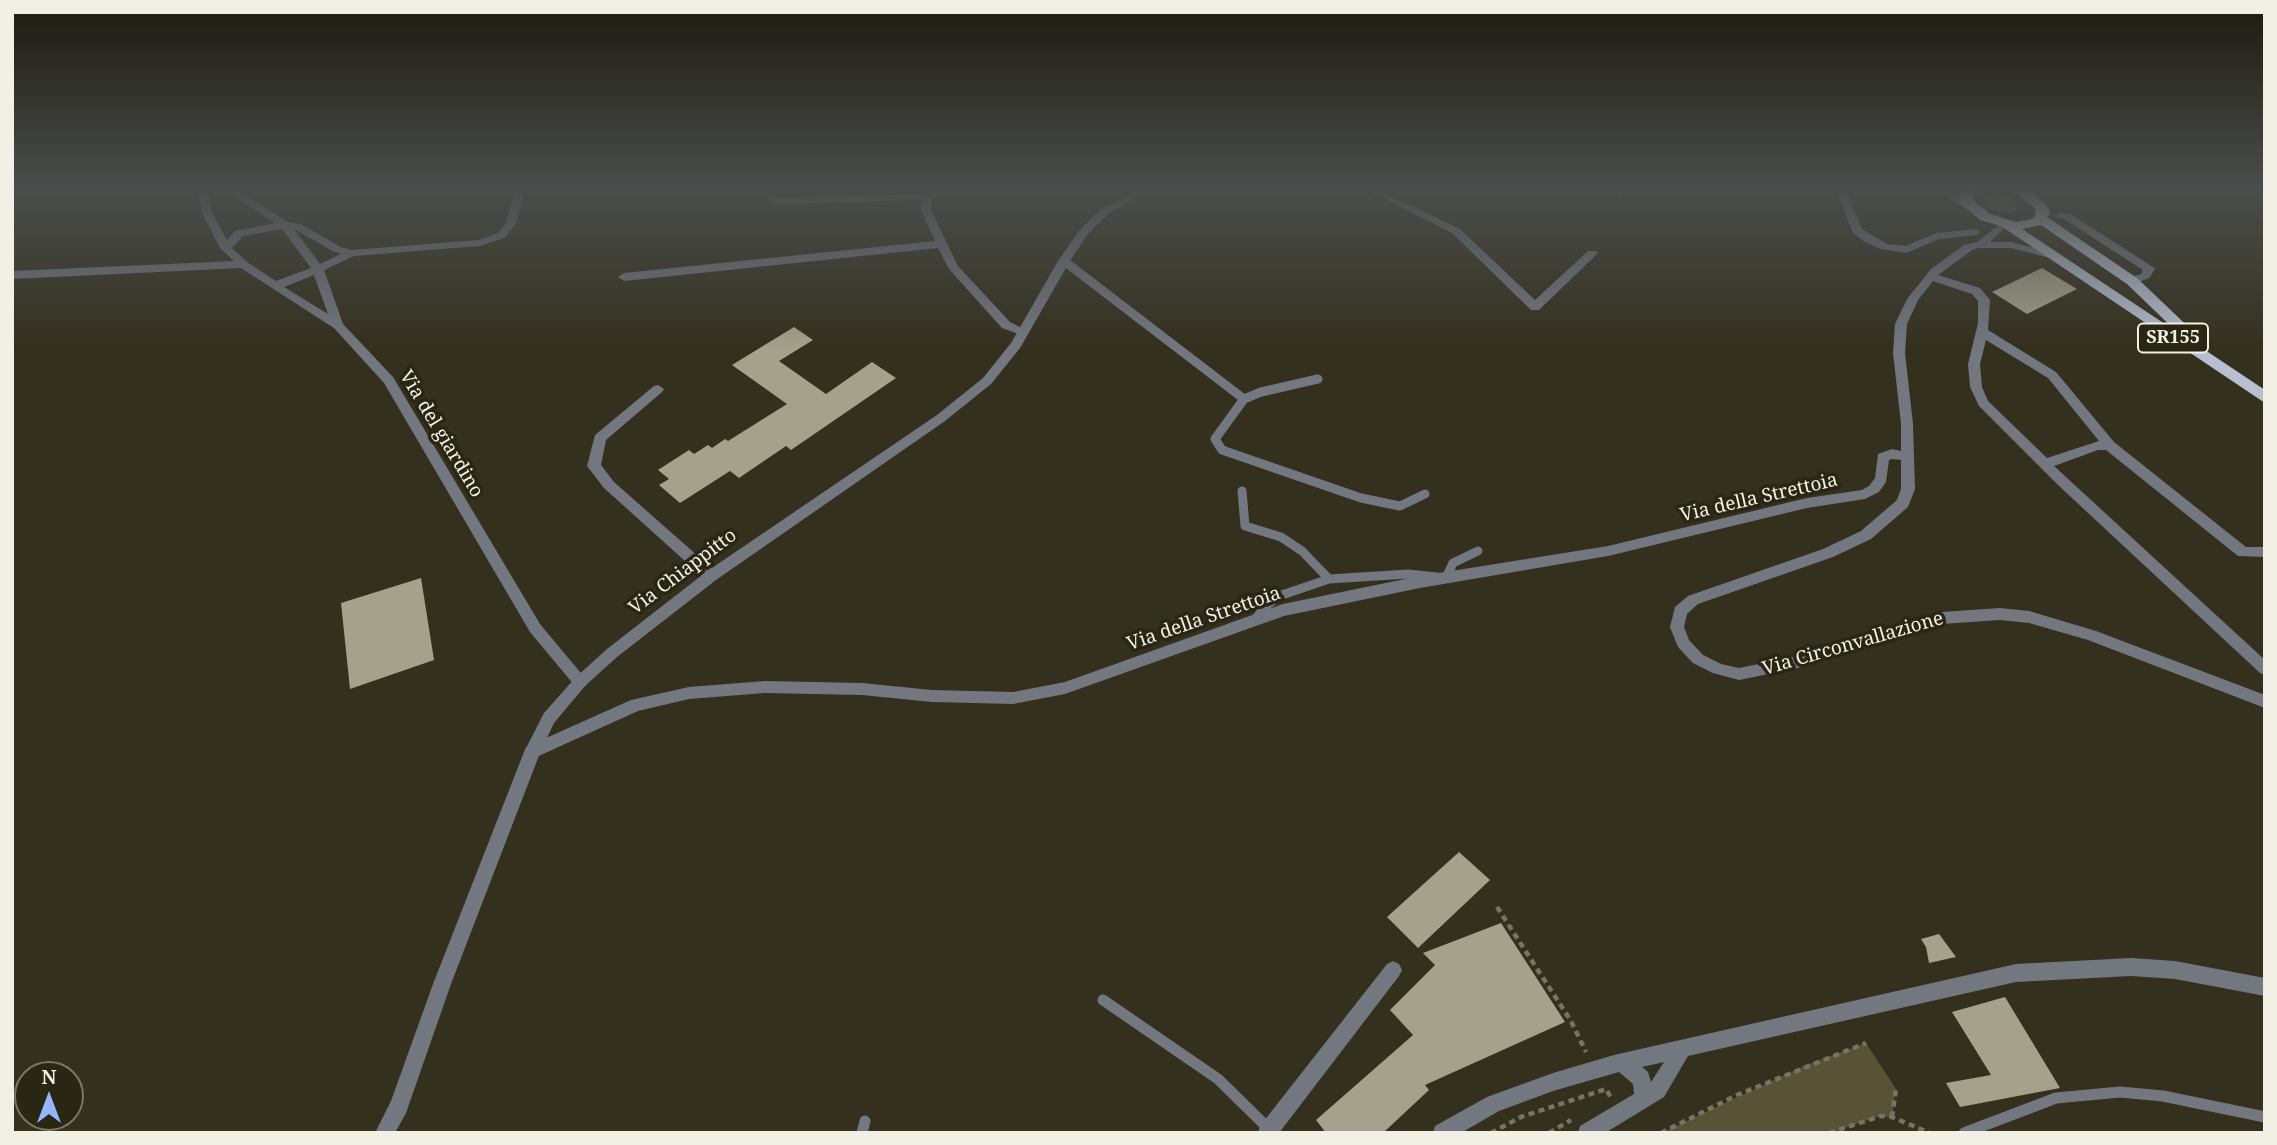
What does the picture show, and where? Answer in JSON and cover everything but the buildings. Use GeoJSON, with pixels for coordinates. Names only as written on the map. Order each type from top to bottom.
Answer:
{"type":"FeatureCollection","features":[{"type":"Feature","properties":{"kind":"main road","name":"SR155"},"geometry":{"type":"LineString","coordinates":[[2034,243],[2100,289],[2173,330],[2265,398]]}},
{"type":"Feature","properties":{"kind":"main road"},"geometry":{"type":"LineString","coordinates":[[2077,243],[2132,281],[2173,330]]}},
{"type":"Feature","properties":{"kind":"main road"},"geometry":{"type":"LineString","coordinates":[[2100,289],[2132,281]]}},
{"type":"Feature","properties":{"kind":"street"},"geometry":{"type":"LineString","coordinates":[[224,243],[243,264],[338,325]]}},
{"type":"Feature","properties":{"kind":"street"},"geometry":{"type":"LineString","coordinates":[[226,248],[230,243]]}},
{"type":"Feature","properties":{"kind":"street","name":"Via del giardino"},"geometry":{"type":"LineString","coordinates":[[299,243],[318,269],[338,325],[389,380],[536,628],[580,682]]}},
{"type":"Feature","properties":{"kind":"street"},"geometry":{"type":"LineString","coordinates":[[325,243],[352,253]]}},
{"type":"Feature","properties":{"kind":"street"},"geometry":{"type":"LineString","coordinates":[[276,285],[352,253],[474,243]]}},
{"type":"Feature","properties":{"kind":"street"},"geometry":{"type":"LineString","coordinates":[[624,277],[937,243]]}},
{"type":"Feature","properties":{"kind":"street"},"geometry":{"type":"LineString","coordinates":[[941,243],[953,267],[981,299],[1006,325],[1024,332]]}},
{"type":"Feature","properties":{"kind":"street","name":"Via Chiappitto"},"geometry":{"type":"LineString","coordinates":[[399,1106],[442,984],[532,752],[549,718],[580,682],[612,653],[712,576],[950,411],[987,382],[1024,332],[1076,243]]}},
{"type":"Feature","properties":{"kind":"street"},"geometry":{"type":"LineString","coordinates":[[1469,243],[1535,307],[1592,253]]}},
{"type":"Feature","properties":{"kind":"street"},"geometry":{"type":"LineString","coordinates":[[1877,243],[1906,250],[1921,243]]}},
{"type":"Feature","properties":{"kind":"street"},"geometry":{"type":"LineString","coordinates":[[1968,247],[1970,243]]}},
{"type":"Feature","properties":{"kind":"street"},"geometry":{"type":"LineString","coordinates":[[2109,243],[2149,269],[2145,276],[2132,281]]}},
{"type":"Feature","properties":{"kind":"street","name":"Via Circonvallazione"},"geometry":{"type":"LineString","coordinates":[[2050,255],[2011,245],[1981,244],[1968,247],[1930,276],[1913,299],[1902,324],[1899,353],[1905,390],[1908,457],[1908,489],[1903,503],[1866,535],[1828,553],[1693,600],[1680,611],[1677,627],[1683,643],[1698,659],[1739,674],[1798,662],[1942,618],[2000,614],[2039,619],[2091,635],[2265,702]]}},
{"type":"Feature","properties":{"kind":"street"},"geometry":{"type":"LineString","coordinates":[[12,275],[243,264]]}},
{"type":"Feature","properties":{"kind":"street"},"geometry":{"type":"LineString","coordinates":[[1930,276],[1976,291],[1984,300],[1982,332],[1974,364],[1976,387],[1983,403],[2265,669]]}},
{"type":"Feature","properties":{"kind":"street"},"geometry":{"type":"LineString","coordinates":[[1982,332],[2052,375],[2109,445],[2243,552],[2265,552]]}},
{"type":"Feature","properties":{"kind":"street"},"geometry":{"type":"LineString","coordinates":[[658,389],[600,438],[594,466],[609,485],[712,576]]}},
{"type":"Feature","properties":{"kind":"street"},"geometry":{"type":"LineString","coordinates":[[2045,464],[2097,446],[2109,445]]}},
{"type":"Feature","properties":{"kind":"street","name":"Via della Strettoia"},"geometry":{"type":"LineString","coordinates":[[532,752],[636,705],[689,694],[765,687],[862,689],[932,696],[1013,698],[1065,688],[1283,610],[1446,578],[1608,551],[1807,503],[1865,495],[1874,489],[1881,478],[1883,457],[1892,454],[1908,457]]}},
{"type":"Feature","properties":{"kind":"street"},"geometry":{"type":"LineString","coordinates":[[1442,1133],[1494,1104],[1595,1069],[2015,973],[2131,967],[2175,970],[2265,987]]}},
{"type":"Feature","properties":{"kind":"street"},"geometry":{"type":"LineString","coordinates":[[1268,1131],[1393,970]]}},
{"type":"Feature","properties":{"kind":"street"},"geometry":{"type":"LineString","coordinates":[[1587,1133],[1657,1090],[1683,1048]]}},
{"type":"Feature","properties":{"kind":"street"},"geometry":{"type":"LineString","coordinates":[[1620,1063],[1631,1068],[1641,1079],[1644,1093],[1640,1101]]}},
{"type":"Feature","properties":{"kind":"street"},"geometry":{"type":"LineString","coordinates":[[384,1133],[399,1106]]}},
{"type":"Feature","properties":{"kind":"street"},"geometry":{"type":"LineString","coordinates":[[395,1133],[399,1106]]}},
{"type":"Feature","properties":{"kind":"lane"},"geometry":{"type":"LineString","coordinates":[[1064,261],[1244,400]]}},
{"type":"Feature","properties":{"kind":"lane"},"geometry":{"type":"LineString","coordinates":[[1318,379],[1261,391],[1244,400],[1215,439],[1222,450],[1361,498],[1400,506],[1425,494]]}},
{"type":"Feature","properties":{"kind":"lane"},"geometry":{"type":"LineString","coordinates":[[1242,491],[1245,527],[1281,537],[1302,551],[1329,579]]}},
{"type":"Feature","properties":{"kind":"lane"},"geometry":{"type":"LineString","coordinates":[[1258,618],[1266,605],[1278,595],[1329,579],[1408,574],[1446,578],[1453,563],[1478,551]]}},
{"type":"Feature","properties":{"kind":"lane"},"geometry":{"type":"LineString","coordinates":[[1103,1000],[1218,1079],[1268,1131]]}},
{"type":"Feature","properties":{"kind":"lane"},"geometry":{"type":"LineString","coordinates":[[1964,1133],[2056,1098],[2120,1092],[2163,1096],[2265,1117]]}},
{"type":"Feature","properties":{"kind":"path"},"geometry":{"type":"LineString","coordinates":[[1497,907],[1571,1021],[1595,1069]]}},
{"type":"Feature","properties":{"kind":"path"},"geometry":{"type":"LineString","coordinates":[[1661,1133],[1759,1085],[1867,1043]]}},
{"type":"Feature","properties":{"kind":"path"},"geometry":{"type":"LineString","coordinates":[[1491,1133],[1521,1116],[1606,1089],[1611,1100]]}},
{"type":"Feature","properties":{"kind":"path"},"geometry":{"type":"LineString","coordinates":[[1892,1117],[1896,1089]]}},
{"type":"Feature","properties":{"kind":"path"},"geometry":{"type":"LineString","coordinates":[[1829,1133],[1877,1117],[1892,1117],[1930,1133]]}},
{"type":"Feature","properties":{"kind":"shaded area"},"geometry":{"type":"Polygon","coordinates":[[[1866,1043],[1896,1089],[1892,1117],[1877,1117],[1830,1133],[1661,1133],[1804,1066],[1866,1043]]]}}]}
